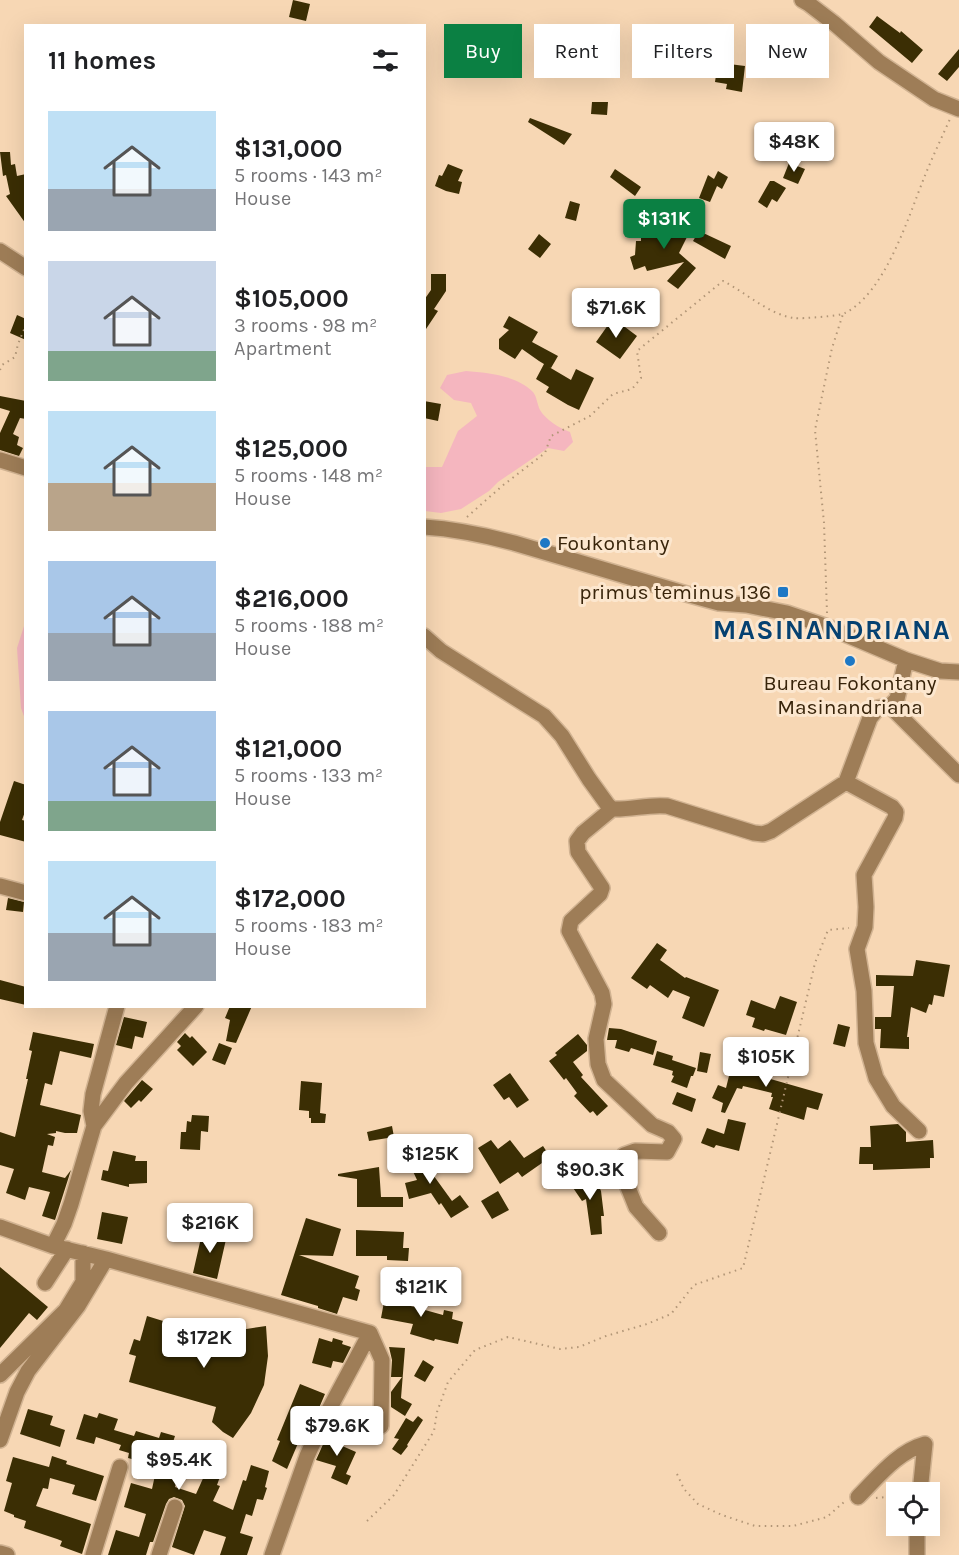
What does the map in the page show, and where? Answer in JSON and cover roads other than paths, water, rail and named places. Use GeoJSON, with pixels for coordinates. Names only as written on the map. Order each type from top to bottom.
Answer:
{"type":"FeatureCollection","features":[{"type":"Feature","properties":{"kind":"street"},"geometry":{"type":"LineString","coordinates":[[802,0],[836,24],[879,62],[934,99],[957,108]]}},
{"type":"Feature","properties":{"kind":"street"},"geometry":{"type":"LineString","coordinates":[[0,251],[24,267]]}},
{"type":"Feature","properties":{"kind":"street"},"geometry":{"type":"LineString","coordinates":[[0,460],[24,467]]}},
{"type":"Feature","properties":{"kind":"street"},"geometry":{"type":"LineString","coordinates":[[426,526],[453,529],[514,543],[719,603],[746,605],[787,613],[828,627],[906,660],[940,670],[959,672]]}},
{"type":"Feature","properties":{"kind":"street"},"geometry":{"type":"LineString","coordinates":[[426,638],[441,651],[544,716],[562,736],[589,779],[612,809],[666,806],[763,834],[846,782],[870,718],[878,708],[890,706],[897,699],[906,660]]}},
{"type":"Feature","properties":{"kind":"street"},"geometry":{"type":"LineString","coordinates":[[890,706],[959,775]]}},
{"type":"Feature","properties":{"kind":"street"},"geometry":{"type":"LineString","coordinates":[[846,782],[892,807],[896,812],[895,819],[864,875],[865,927],[857,949],[864,991],[866,1043],[876,1078],[893,1106],[919,1131]]}},
{"type":"Feature","properties":{"kind":"street"},"geometry":{"type":"LineString","coordinates":[[612,809],[583,833],[577,841],[578,852],[602,888],[600,894],[571,921],[569,931],[602,993],[604,1004],[596,1039],[598,1064],[604,1080],[652,1125],[668,1132],[674,1139],[667,1152],[635,1151],[624,1155],[619,1165],[636,1207],[659,1233]]}},
{"type":"Feature","properties":{"kind":"street"},"geometry":{"type":"LineString","coordinates":[[0,886],[24,892]]}},
{"type":"Feature","properties":{"kind":"street"},"geometry":{"type":"LineString","coordinates":[[94,1126],[91,1111],[93,1094],[116,1008]]}},
{"type":"Feature","properties":{"kind":"street"},"geometry":{"type":"LineString","coordinates":[[45,1283],[60,1248],[64,1224],[94,1126],[126,1083],[194,1008]]}},
{"type":"Feature","properties":{"kind":"street"},"geometry":{"type":"LineString","coordinates":[[0,1227],[60,1248],[369,1333],[382,1360],[381,1426]]}},
{"type":"Feature","properties":{"kind":"street"},"geometry":{"type":"LineString","coordinates":[[0,1376],[66,1310],[83,1282],[83,1253]]}},
{"type":"Feature","properties":{"kind":"street"},"geometry":{"type":"LineString","coordinates":[[0,1440],[16,1392],[27,1371],[78,1306],[106,1259]]}},
{"type":"Feature","properties":{"kind":"street"},"geometry":{"type":"LineString","coordinates":[[272,1555],[312,1446],[369,1333]]}},
{"type":"Feature","properties":{"kind":"street"},"geometry":{"type":"LineString","coordinates":[[858,1497],[902,1454],[925,1444],[922,1482]]}},
{"type":"Feature","properties":{"kind":"street"},"geometry":{"type":"LineString","coordinates":[[93,1555],[120,1467]]}},
{"type":"Feature","properties":{"kind":"street"},"geometry":{"type":"LineString","coordinates":[[159,1555],[175,1507]]}},
{"type":"Feature","properties":{"kind":"street"},"geometry":{"type":"LineString","coordinates":[[917,1536],[917,1555]]}},
{"type":"Feature","properties":{"kind":"street"},"geometry":{"type":"LineString","coordinates":[[0,1553],[7,1555]]}},
{"type":"Feature","properties":{"kind":"place","name":"Foukontany"},"geometry":{"type":"Point","coordinates":[545,543]}},
{"type":"Feature","properties":{"kind":"place","name":"primus teminus 136"},"geometry":{"type":"Point","coordinates":[783,592]}},
{"type":"Feature","properties":{"kind":"place","name":"Bureau Fokontany Masinandriana"},"geometry":{"type":"Point","coordinates":[850,661]}},
{"type":"Feature","properties":{"kind":"district","name":"MASINANDRIANA"},"geometry":{"type":"Point","coordinates":[832,630]}}]}
